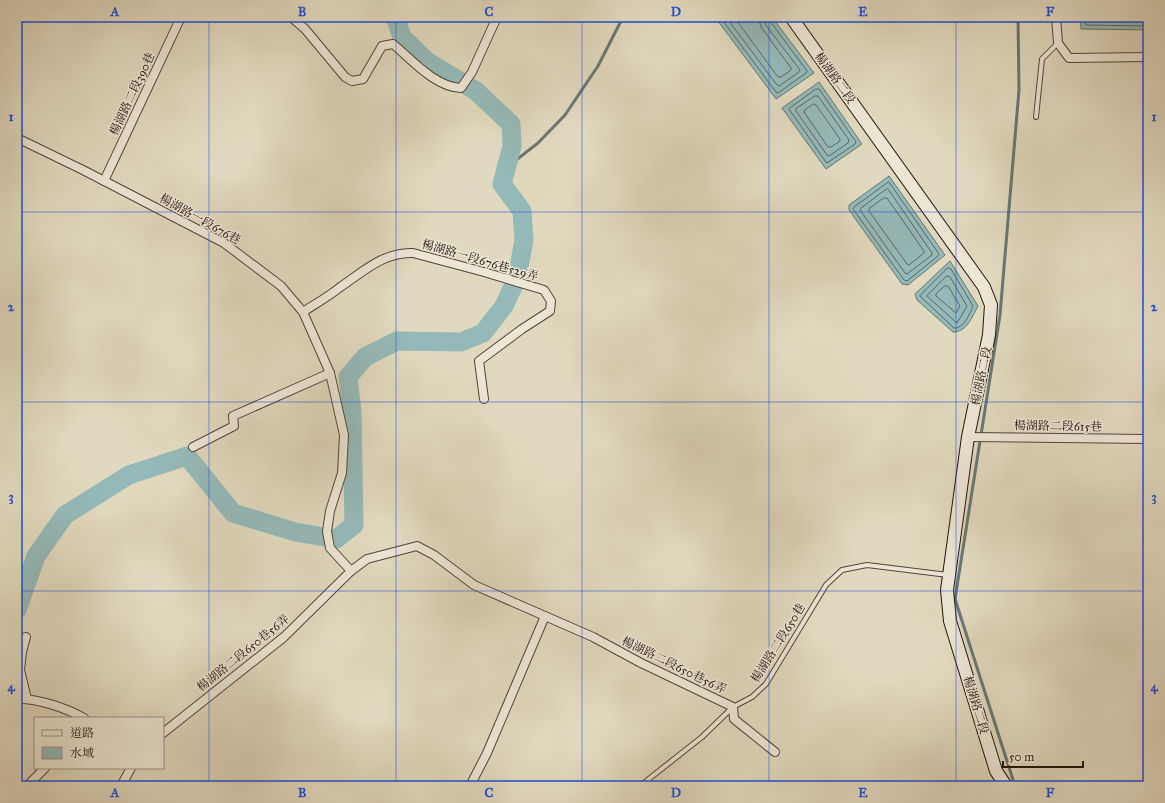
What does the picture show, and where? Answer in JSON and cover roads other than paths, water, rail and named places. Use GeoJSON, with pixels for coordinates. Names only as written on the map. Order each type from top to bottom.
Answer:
{"type":"FeatureCollection","features":[{"type":"Feature","properties":{"kind":"street","name":"楊湖路二段390巷"},"geometry":{"type":"LineString","coordinates":[[104,181],[181,17]]}},
{"type":"Feature","properties":{"kind":"street"},"geometry":{"type":"LineString","coordinates":[[290,17],[305,29],[345,77],[352,81],[362,79],[382,46],[393,44],[439,82],[454,88],[461,88],[472,72],[497,17]]}},
{"type":"Feature","properties":{"kind":"street","name":"楊湖路二段"},"geometry":{"type":"LineString","coordinates":[[791,17],[984,287],[991,305],[989,335],[968,437],[947,590],[950,621],[996,771],[1006,786]]}},
{"type":"Feature","properties":{"kind":"street"},"geometry":{"type":"LineString","coordinates":[[1056,17],[1058,43],[1068,58],[1148,57]]}},
{"type":"Feature","properties":{"kind":"street","name":"楊湖路一段676巷"},"geometry":{"type":"LineString","coordinates":[[17,138],[224,243],[281,286],[302,312],[330,373],[344,435],[342,473],[330,512],[327,531],[330,548],[351,571]]}},
{"type":"Feature","properties":{"kind":"street","name":"楊湖路一段676巷529弄"},"geometry":{"type":"LineString","coordinates":[[302,312],[339,289],[373,263],[403,252],[413,253],[544,290],[551,301],[550,311],[479,361],[484,399]]}},
{"type":"Feature","properties":{"kind":"street"},"geometry":{"type":"LineString","coordinates":[[193,447],[234,426],[233,416],[330,373]]}},
{"type":"Feature","properties":{"kind":"street","name":"楊湖路二段615巷"},"geometry":{"type":"LineString","coordinates":[[968,437],[1148,439]]}},
{"type":"Feature","properties":{"kind":"street","name":"楊湖路二段650巷56弄"},"geometry":{"type":"LineString","coordinates":[[164,732],[284,637],[351,571],[367,559],[418,546],[434,555],[474,585],[593,637],[640,663],[733,707],[734,719],[776,752]]}},
{"type":"Feature","properties":{"kind":"street"},"geometry":{"type":"LineString","coordinates":[[470,786],[487,753],[545,616]]}},
{"type":"Feature","properties":{"kind":"street"},"geometry":{"type":"LineString","coordinates":[[26,637],[22,652],[20,670],[27,699]]}},
{"type":"Feature","properties":{"kind":"street"},"geometry":{"type":"LineString","coordinates":[[17,699],[27,699],[72,711],[82,717]]}},
{"type":"Feature","properties":{"kind":"street"},"geometry":{"type":"LineString","coordinates":[[27,786],[44,769]]}},
{"type":"Feature","properties":{"kind":"street"},"geometry":{"type":"LineString","coordinates":[[121,786],[130,769]]}},
{"type":"Feature","properties":{"kind":"lane"},"geometry":{"type":"LineString","coordinates":[[1036,117],[1042,59],[1058,43]]}},
{"type":"Feature","properties":{"kind":"lane","name":"楊湖路二段650巷"},"geometry":{"type":"LineString","coordinates":[[640,786],[702,737],[733,707],[752,697],[766,684],[826,585],[842,570],[867,565],[948,576]]}},
{"type":"Feature","properties":{"kind":"water"},"geometry":{"type":"Polygon","coordinates":[[[715,17],[772,17],[814,73],[776,99],[715,17]]]}},
{"type":"Feature","properties":{"kind":"water"},"geometry":{"type":"Polygon","coordinates":[[[1080,17],[1148,17],[1148,30],[1081,29],[1080,17]]]}},
{"type":"Feature","properties":{"kind":"water"},"geometry":{"type":"Polygon","coordinates":[[[819,82],[862,144],[826,169],[782,108],[819,82]]]}},
{"type":"Feature","properties":{"kind":"water"},"geometry":{"type":"Polygon","coordinates":[[[889,176],[945,255],[908,285],[902,284],[849,210],[849,205],[889,176]]]}},
{"type":"Feature","properties":{"kind":"water"},"geometry":{"type":"Polygon","coordinates":[[[950,261],[978,306],[965,327],[953,332],[917,300],[915,294],[950,261]]]}},
{"type":"Feature","properties":{"kind":"waterway"},"geometry":{"type":"LineString","coordinates":[[17,610],[36,556],[65,515],[129,475],[187,456],[233,513],[295,532],[336,539],[354,525],[352,412],[348,377],[365,357],[397,341],[461,342],[483,333],[504,306],[517,278],[524,240],[522,211],[502,184],[512,146],[511,124],[476,91],[428,62],[402,37],[395,17]]}},
{"type":"Feature","properties":{"kind":"waterway"},"geometry":{"type":"LineString","coordinates":[[506,168],[538,143],[565,115],[598,66],[623,17]]}},
{"type":"Feature","properties":{"kind":"waterway"},"geometry":{"type":"LineString","coordinates":[[1015,786],[955,599],[1000,315],[1019,90],[1018,17]]}}]}
